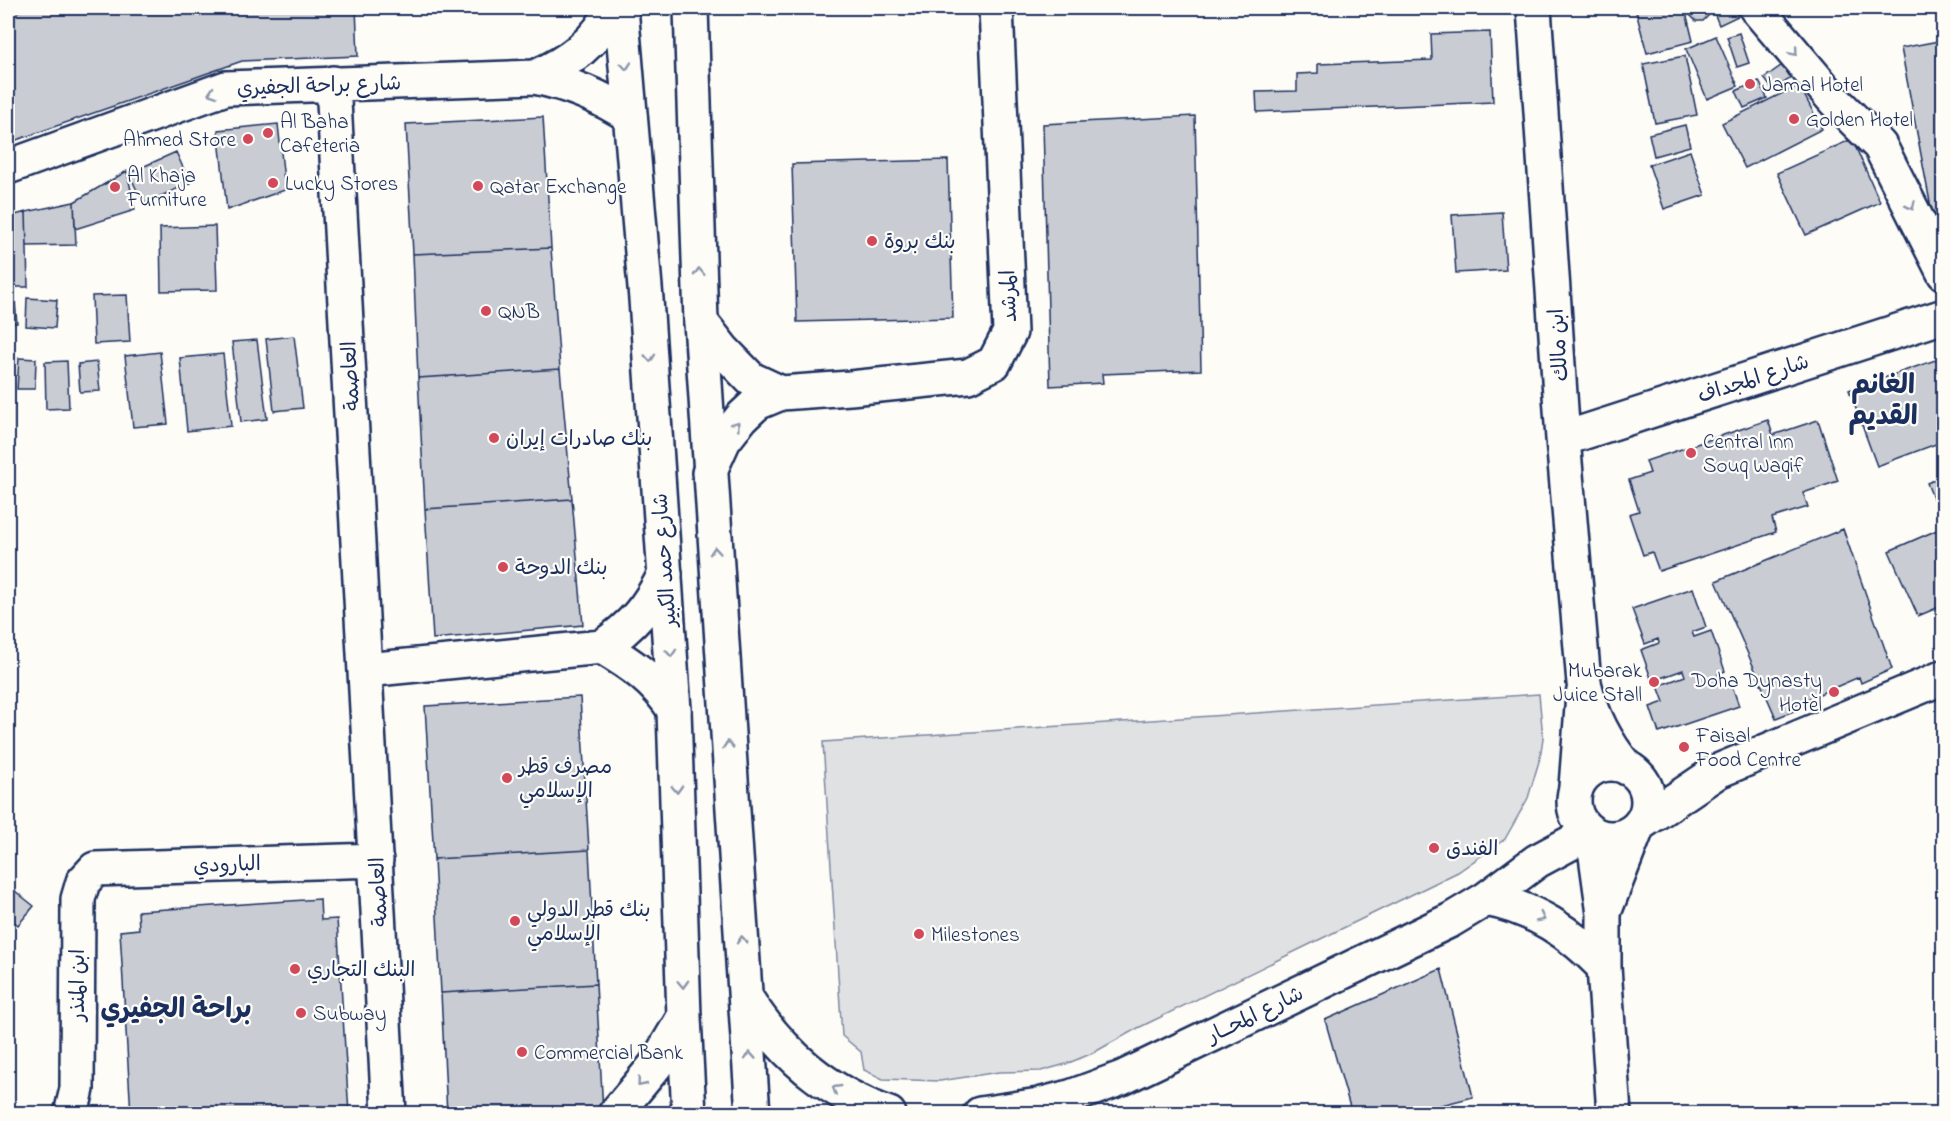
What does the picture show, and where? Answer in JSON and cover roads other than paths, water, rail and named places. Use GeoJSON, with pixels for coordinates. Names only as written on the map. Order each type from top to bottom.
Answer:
{"type":"FeatureCollection","features":[{"type":"Feature","properties":{"kind":"street","name":"شارع براحة الجفيري"},"geometry":{"type":"LineString","coordinates":[[535,77],[555,68],[581,51],[594,39],[613,8]]}},
{"type":"Feature","properties":{"kind":"street","name":"شارع حمد الكبير"},"geometry":{"type":"LineString","coordinates":[[621,8],[646,299],[674,710],[689,1113]]}},
{"type":"Feature","properties":{"kind":"street"},"geometry":{"type":"LineString","coordinates":[[691,8],[701,322],[709,473],[753,1113]]}},
{"type":"Feature","properties":{"kind":"street","name":"المرشد"},"geometry":{"type":"LineString","coordinates":[[709,473],[724,440],[742,417],[757,403],[781,393],[968,376],[994,363],[1010,332],[996,8]]}},
{"type":"Feature","properties":{"kind":"street","name":"ابن مالك"},"geometry":{"type":"LineString","coordinates":[[1534,8],[1563,440],[1584,683],[1576,790]]}},
{"type":"Feature","properties":{"kind":"street"},"geometry":{"type":"LineString","coordinates":[[1756,8],[1834,100],[1880,147],[1944,273]]}},
{"type":"Feature","properties":{"kind":"street","name":"شارع براحة الجفيري"},"geometry":{"type":"LineString","coordinates":[[8,167],[226,88],[535,77],[586,91],[613,104],[630,116]]}},
{"type":"Feature","properties":{"kind":"street","name":"العاصمة"},"geometry":{"type":"LineString","coordinates":[[333,83],[390,1113]]}},
{"type":"Feature","properties":{"kind":"street","name":"شارع المجداف"},"geometry":{"type":"LineString","coordinates":[[1563,440],[1944,316]]}},
{"type":"Feature","properties":{"kind":"street","name":"المرشد"},"geometry":{"type":"LineString","coordinates":[[701,322],[723,350],[751,379],[781,393]]}},
{"type":"Feature","properties":{"kind":"street"},"geometry":{"type":"LineString","coordinates":[[366,670],[602,647],[629,627],[650,603],[665,574]]}},
{"type":"Feature","properties":{"kind":"street"},"geometry":{"type":"LineString","coordinates":[[602,647],[624,659],[644,674],[662,691],[674,710]]}},
{"type":"Feature","properties":{"kind":"street"},"geometry":{"type":"LineString","coordinates":[[1718,771],[1679,774],[1631,770],[1607,764],[1588,772],[1576,790],[1574,804],[1582,825],[1592,833],[1612,838],[1621,837],[1718,771],[1944,677]]}},
{"type":"Feature","properties":{"kind":"street","name":"ابن مالك"},"geometry":{"type":"LineString","coordinates":[[1584,683],[1594,718],[1605,739],[1631,770]]}},
{"type":"Feature","properties":{"kind":"street"},"geometry":{"type":"LineString","coordinates":[[1604,914],[1639,826],[1646,815],[1648,797],[1646,788],[1631,770]]}},
{"type":"Feature","properties":{"kind":"street","name":"شارع المحــار"},"geometry":{"type":"LineString","coordinates":[[1515,877],[1576,790]]}},
{"type":"Feature","properties":{"kind":"street"},"geometry":{"type":"LineString","coordinates":[[1592,833],[1604,914],[1604,967],[1614,1113]]}},
{"type":"Feature","properties":{"kind":"street","name":"شارع المحــار"},"geometry":{"type":"LineString","coordinates":[[980,1113],[1039,1105],[1071,1105],[1122,1078],[1451,920],[1486,899],[1536,861],[1592,833]]}},
{"type":"Feature","properties":{"kind":"street","name":"البارودي"},"geometry":{"type":"LineString","coordinates":[[83,882],[95,869],[117,867],[376,860]]}},
{"type":"Feature","properties":{"kind":"street","name":"ابن المنذر"},"geometry":{"type":"LineString","coordinates":[[74,1101],[78,899],[83,882]]}},
{"type":"Feature","properties":{"kind":"street"},"geometry":{"type":"LineString","coordinates":[[1486,899],[1521,909],[1552,923],[1571,936],[1604,967]]}},
{"type":"Feature","properties":{"kind":"street"},"geometry":{"type":"LineString","coordinates":[[746,998],[765,1026],[792,1057],[829,1086],[889,1113]]}},
{"type":"Feature","properties":{"kind":"street"},"geometry":{"type":"LineString","coordinates":[[615,1113],[655,1066],[684,1017]]}},
{"type":"Feature","properties":{"kind":"place","name":"Jamal Hotel"},"geometry":{"type":"Point","coordinates":[1750,84]}},
{"type":"Feature","properties":{"kind":"place","name":"Golden Hotel"},"geometry":{"type":"Point","coordinates":[1794,119]}},
{"type":"Feature","properties":{"kind":"place","name":"Al Baha Cafeteria"},"geometry":{"type":"Point","coordinates":[268,133]}},
{"type":"Feature","properties":{"kind":"place","name":"Ahmed Store"},"geometry":{"type":"Point","coordinates":[248,139]}},
{"type":"Feature","properties":{"kind":"place","name":"Lucky Stores"},"geometry":{"type":"Point","coordinates":[273,183]}},
{"type":"Feature","properties":{"kind":"place","name":"Qatar Exchange"},"geometry":{"type":"Point","coordinates":[478,186]}},
{"type":"Feature","properties":{"kind":"place","name":"Al Khaja Furniture"},"geometry":{"type":"Point","coordinates":[115,187]}},
{"type":"Feature","properties":{"kind":"place","name":"بنك بروة"},"geometry":{"type":"Point","coordinates":[872,241]}},
{"type":"Feature","properties":{"kind":"place","name":"QNB"},"geometry":{"type":"Point","coordinates":[486,311]}},
{"type":"Feature","properties":{"kind":"place","name":"بنك صادرات إيران"},"geometry":{"type":"Point","coordinates":[494,438]}},
{"type":"Feature","properties":{"kind":"place","name":"Central Inn Souq Waqif"},"geometry":{"type":"Point","coordinates":[1691,453]}},
{"type":"Feature","properties":{"kind":"place","name":"بنك الدوحة"},"geometry":{"type":"Point","coordinates":[503,567]}},
{"type":"Feature","properties":{"kind":"place","name":"Mubarak Juice Stall"},"geometry":{"type":"Point","coordinates":[1654,682]}},
{"type":"Feature","properties":{"kind":"place","name":"Doha Dynasty Hotel"},"geometry":{"type":"Point","coordinates":[1834,692]}},
{"type":"Feature","properties":{"kind":"place","name":"Faisal Food Centre"},"geometry":{"type":"Point","coordinates":[1684,747]}},
{"type":"Feature","properties":{"kind":"place","name":"مصرف قطر الإسلامي"},"geometry":{"type":"Point","coordinates":[507,778]}},
{"type":"Feature","properties":{"kind":"place","name":"الفندق"},"geometry":{"type":"Point","coordinates":[1434,848]}},
{"type":"Feature","properties":{"kind":"place","name":"بنك قطر الدولي الإسلامي"},"geometry":{"type":"Point","coordinates":[515,921]}},
{"type":"Feature","properties":{"kind":"place","name":"Milestones"},"geometry":{"type":"Point","coordinates":[919,934]}},
{"type":"Feature","properties":{"kind":"place","name":"البنك التجاري"},"geometry":{"type":"Point","coordinates":[295,969]}},
{"type":"Feature","properties":{"kind":"place","name":"Subway"},"geometry":{"type":"Point","coordinates":[301,1013]}},
{"type":"Feature","properties":{"kind":"place","name":"Commercial Bank"},"geometry":{"type":"Point","coordinates":[522,1052]}},
{"type":"Feature","properties":{"kind":"district","name":"الغانم القديم"},"geometry":{"type":"Point","coordinates":[1883,400]}},
{"type":"Feature","properties":{"kind":"district","name":"براحة الجفيري"},"geometry":{"type":"Point","coordinates":[176,1008]}}]}
